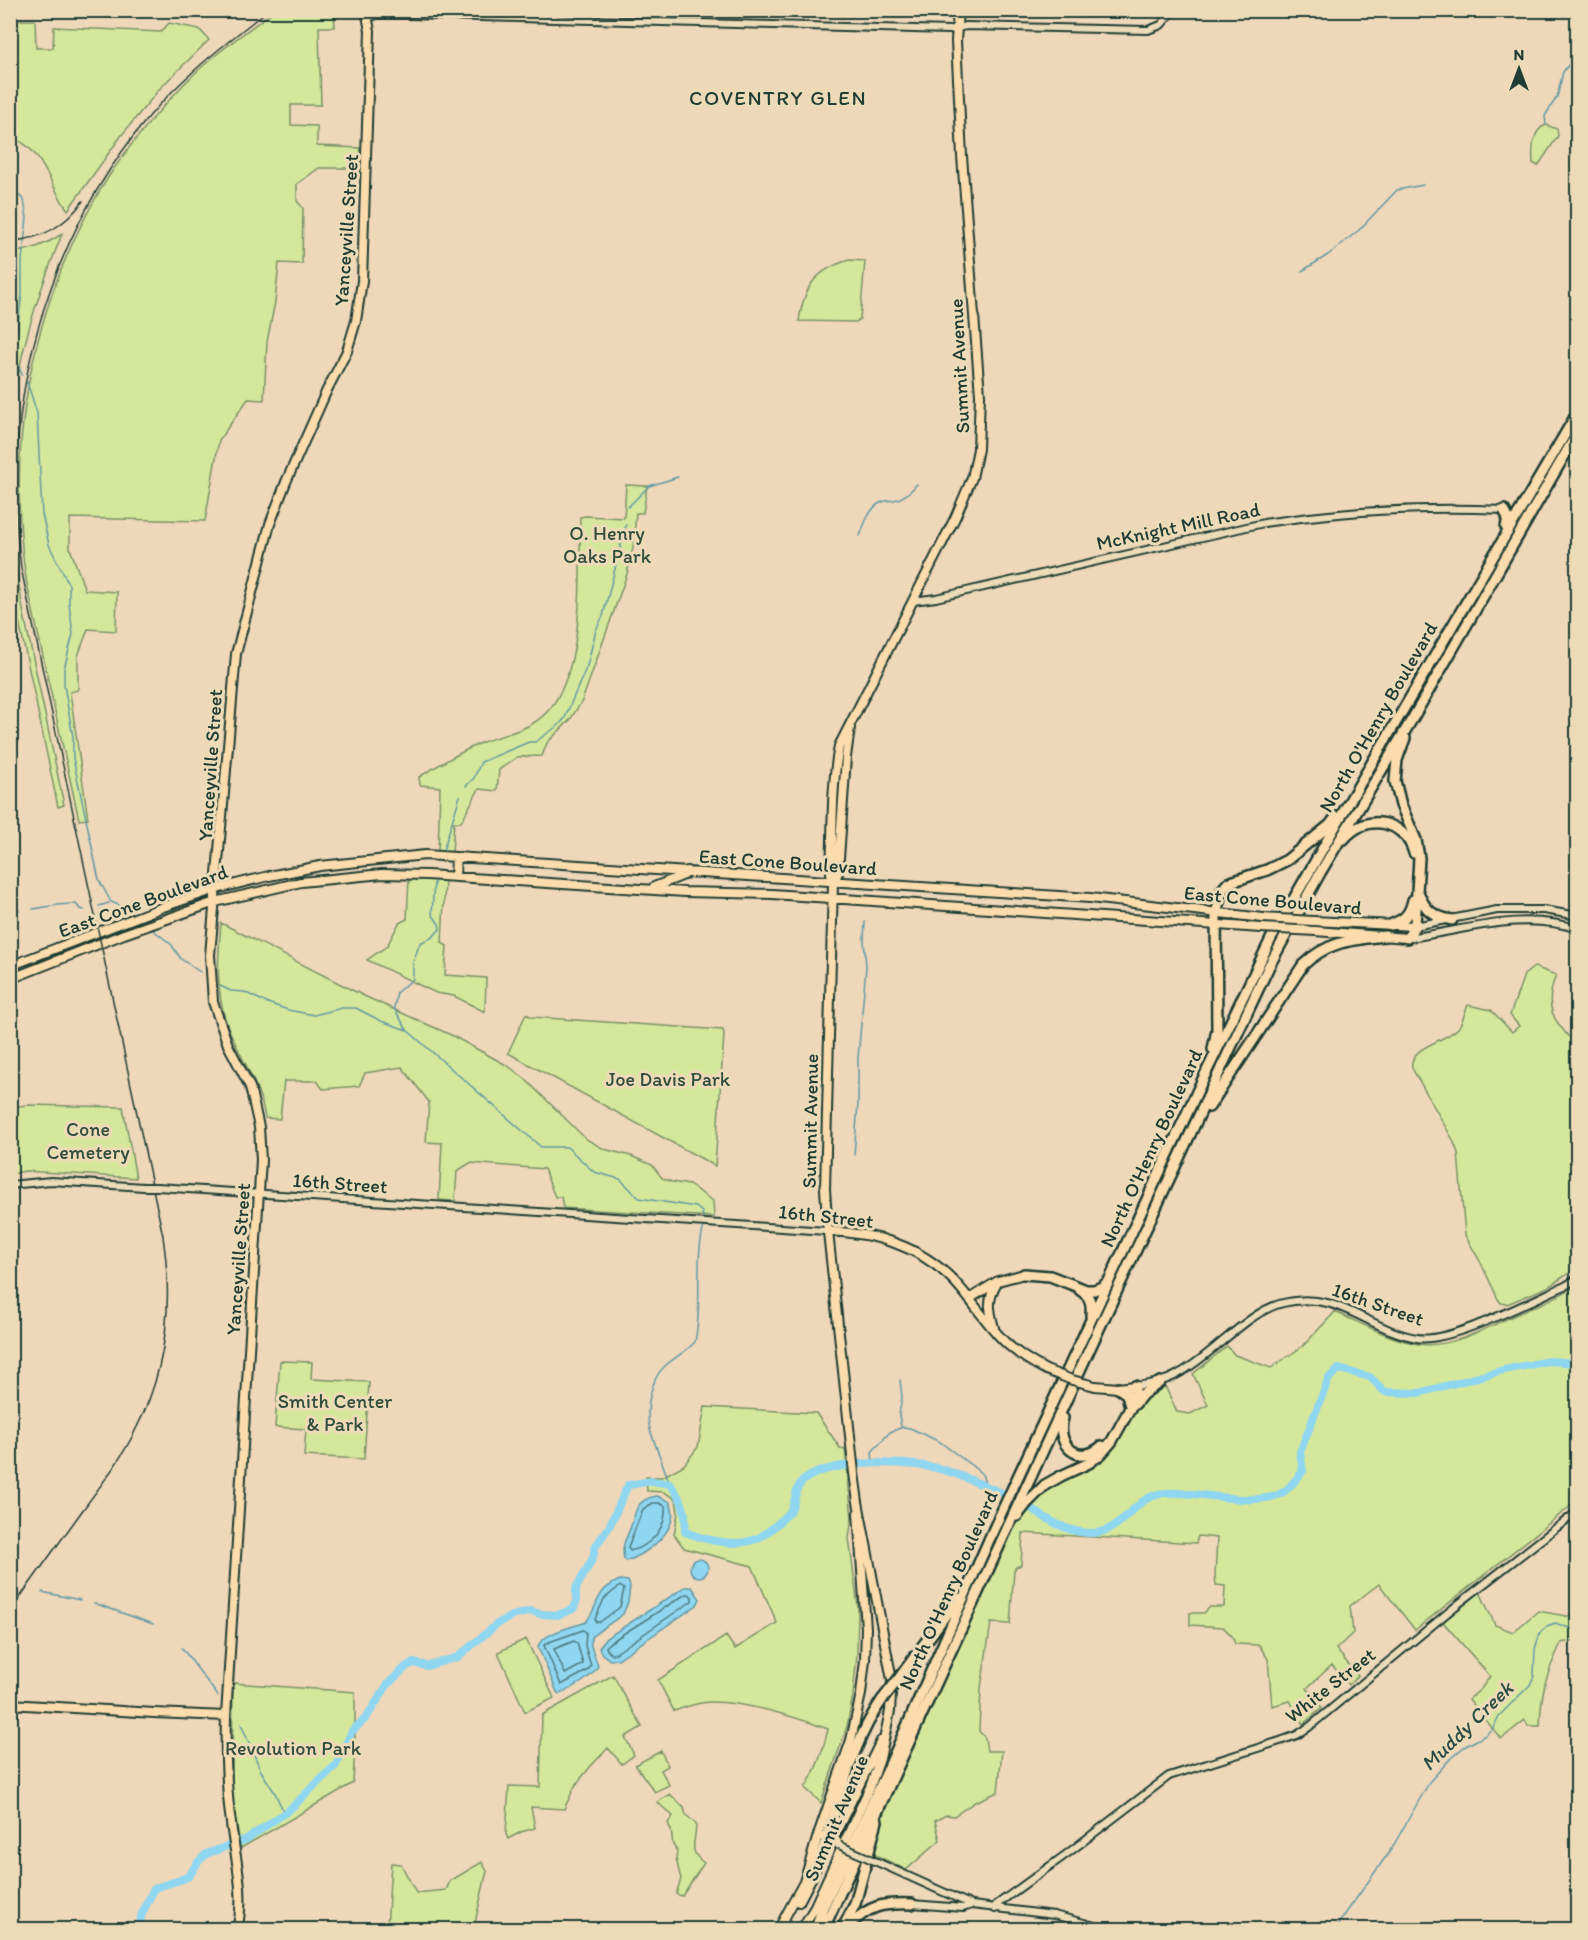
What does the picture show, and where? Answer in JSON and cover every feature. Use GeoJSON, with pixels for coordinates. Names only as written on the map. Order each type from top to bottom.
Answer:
{"type":"FeatureCollection","features":[{"type":"Feature","properties":{"kind":"highway","name":"North O'Henry Boulevard"},"geometry":{"type":"LineString","coordinates":[[815,1929],[973,1576],[1203,1079],[1271,939],[1504,535],[1578,412]]}},
{"type":"Feature","properties":{"kind":"highway","name":"North O'Henry Boulevard"},"geometry":{"type":"LineString","coordinates":[[823,1929],[1269,966],[1320,873],[1414,716],[1578,432]]}},
{"type":"Feature","properties":{"kind":"highway"},"geometry":{"type":"LineString","coordinates":[[1503,510],[1514,511],[1522,507]]}},
{"type":"Feature","properties":{"kind":"highway"},"geometry":{"type":"LineString","coordinates":[[1503,510],[1508,518],[1504,535]]}},
{"type":"Feature","properties":{"kind":"highway"},"geometry":{"type":"LineString","coordinates":[[1407,938],[1415,926],[1419,858],[1416,840],[1401,805],[1395,781],[1397,760],[1414,716]]}},
{"type":"Feature","properties":{"kind":"highway"},"geometry":{"type":"LineString","coordinates":[[1203,1079],[1217,1030],[1216,914],[1222,890],[1228,883],[1267,870],[1287,860],[1330,825],[1352,796]]}},
{"type":"Feature","properties":{"kind":"highway"},"geometry":{"type":"LineString","coordinates":[[1320,873],[1341,842],[1354,829],[1375,822],[1388,824],[1400,830],[1412,845],[1415,856],[1414,893],[1412,908],[1408,915],[1403,920],[1390,925]]}},
{"type":"Feature","properties":{"kind":"highway"},"geometry":{"type":"LineString","coordinates":[[1418,891],[1423,904],[1430,913],[1452,920]]}},
{"type":"Feature","properties":{"kind":"highway"},"geometry":{"type":"LineString","coordinates":[[1181,1155],[1224,1082],[1303,965],[1314,954],[1330,945],[1384,936]]}},
{"type":"Feature","properties":{"kind":"highway"},"geometry":{"type":"LineString","coordinates":[[1024,1274],[1042,1274],[1086,1290],[1101,1287],[1111,1279]]}},
{"type":"Feature","properties":{"kind":"highway"},"geometry":{"type":"LineString","coordinates":[[1065,1281],[1085,1293],[1090,1299],[1091,1321]]}},
{"type":"Feature","properties":{"kind":"highway"},"geometry":{"type":"LineString","coordinates":[[1072,1389],[1061,1425],[1061,1434],[1069,1449],[1087,1454],[1101,1447],[1129,1406],[1160,1382]]}},
{"type":"Feature","properties":{"kind":"highway"},"geometry":{"type":"LineString","coordinates":[[1006,1532],[1027,1503],[1045,1485],[1089,1463],[1101,1454],[1112,1441],[1129,1406],[1135,1386]]}},
{"type":"Feature","properties":{"kind":"highway"},"geometry":{"type":"LineString","coordinates":[[1118,1388],[1127,1394],[1129,1406]]}},
{"type":"Feature","properties":{"kind":"highway"},"geometry":{"type":"LineString","coordinates":[[826,1839],[860,1736],[869,1719],[948,1614],[973,1576]]}},
{"type":"Feature","properties":{"kind":"highway"},"geometry":{"type":"LineString","coordinates":[[843,1929],[855,1904],[885,1793]]}},
{"type":"Feature","properties":{"kind":"highway"},"geometry":{"type":"LineString","coordinates":[[843,1929],[862,1912],[878,1905],[912,1904]]}},
{"type":"Feature","properties":{"kind":"main road","name":"Summit Avenue"},"geometry":{"type":"LineString","coordinates":[[801,1929],[813,1910],[870,1787],[880,1759],[888,1722],[892,1680],[858,1502],[828,1231],[824,1165],[833,898],[831,873],[839,746],[955,518],[972,478],[980,436],[980,395],[962,156],[956,28],[958,10]]}},
{"type":"Feature","properties":{"kind":"main road","name":"Yanceyville Street"},"geometry":{"type":"LineString","coordinates":[[237,1929],[241,1903],[237,1856],[225,1776],[226,1716],[260,1138],[250,1087],[228,1045],[213,1002],[210,955],[236,654],[270,524],[286,482],[347,351],[356,321],[362,280],[367,146],[370,32],[367,14]]}},
{"type":"Feature","properties":{"kind":"main road","name":"East Cone Boulevard"},"geometry":{"type":"LineString","coordinates":[[10,966],[216,889],[290,871],[424,855],[1090,898],[1216,914],[1415,926]]}},
{"type":"Feature","properties":{"kind":"main road"},"geometry":{"type":"LineString","coordinates":[[455,877],[456,857]]}},
{"type":"Feature","properties":{"kind":"main road"},"geometry":{"type":"LineString","coordinates":[[647,889],[662,885],[684,875],[687,871]]}},
{"type":"Feature","properties":{"kind":"main road","name":"East Cone Boulevard"},"geometry":{"type":"LineString","coordinates":[[10,979],[124,934],[215,902],[282,885],[381,874],[833,898],[1407,938]]}},
{"type":"Feature","properties":{"kind":"main road"},"geometry":{"type":"LineString","coordinates":[[22,974],[45,959],[46,952]]}},
{"type":"Feature","properties":{"kind":"main road","name":"16th Street"},"geometry":{"type":"LineString","coordinates":[[828,1231],[868,1235],[911,1249],[946,1273],[1012,1348],[1046,1370],[1095,1386],[1118,1388],[1135,1386]]}},
{"type":"Feature","properties":{"kind":"main road"},"geometry":{"type":"LineString","coordinates":[[969,1299],[998,1281],[1024,1274]]}},
{"type":"Feature","properties":{"kind":"main road"},"geometry":{"type":"LineString","coordinates":[[994,1329],[989,1298],[998,1281]]}},
{"type":"Feature","properties":{"kind":"main road","name":"Summit Avenue"},"geometry":{"type":"LineString","coordinates":[[779,1929],[804,1882],[851,1740],[861,1694],[865,1660],[865,1595],[858,1526],[858,1502]]}},
{"type":"Feature","properties":{"kind":"main road"},"geometry":{"type":"LineString","coordinates":[[10,1704],[226,1716]]}},
{"type":"Feature","properties":{"kind":"main road"},"geometry":{"type":"LineString","coordinates":[[838,1845],[834,1838],[835,1834],[888,1722]]}},
{"type":"Feature","properties":{"kind":"main road","name":"Summit Avenue"},"geometry":{"type":"LineString","coordinates":[[779,1929],[803,1895],[826,1839],[823,1833],[836,1791],[836,1780]]}},
{"type":"Feature","properties":{"kind":"street"},"geometry":{"type":"LineString","coordinates":[[367,14],[949,30],[974,26],[1148,30],[1161,25],[1174,10]]}},
{"type":"Feature","properties":{"kind":"street","name":"McKnight Mill Road"},"geometry":{"type":"LineString","coordinates":[[913,601],[936,598],[1264,524],[1313,516],[1407,508],[1503,510]]}},
{"type":"Feature","properties":{"kind":"street"},"geometry":{"type":"LineString","coordinates":[[923,580],[926,593],[936,598]]}},
{"type":"Feature","properties":{"kind":"street","name":"East Cone Boulevard"},"geometry":{"type":"LineString","coordinates":[[1415,926],[1497,910],[1553,911],[1578,916]]}},
{"type":"Feature","properties":{"kind":"street","name":"East Cone Boulevard"},"geometry":{"type":"LineString","coordinates":[[1407,938],[1510,921],[1544,922],[1578,929]]}},
{"type":"Feature","properties":{"kind":"street","name":"16th Street"},"geometry":{"type":"LineString","coordinates":[[10,1185],[51,1181],[158,1187],[828,1231]]}},
{"type":"Feature","properties":{"kind":"street","name":"16th Street"},"geometry":{"type":"LineString","coordinates":[[1135,1386],[1160,1382],[1178,1375],[1248,1322],[1282,1303],[1301,1300],[1334,1304],[1390,1329],[1416,1338],[1435,1339],[1459,1332],[1565,1286],[1578,1278]]}},
{"type":"Feature","properties":{"kind":"street","name":"White Street"},"geometry":{"type":"LineString","coordinates":[[995,1908],[1169,1776],[1297,1735],[1432,1625],[1578,1511]]}},
{"type":"Feature","properties":{"kind":"street"},"geometry":{"type":"LineString","coordinates":[[826,1839],[972,1905],[1054,1915],[1110,1929]]}},
{"type":"Feature","properties":{"kind":"street"},"geometry":{"type":"LineString","coordinates":[[912,1904],[963,1908],[972,1905]]}},
{"type":"Feature","properties":{"kind":"green space"},"geometry":{"type":"Polygon","coordinates":[[[275,10],[334,11],[335,27],[319,27],[321,105],[291,105],[291,125],[317,126],[317,146],[360,148],[360,168],[319,168],[297,184],[297,201],[303,208],[302,264],[279,263],[275,302],[267,342],[264,400],[248,399],[219,440],[205,521],[70,518],[70,548],[85,590],[117,592],[116,631],[88,629],[78,656],[78,690],[70,692],[88,819],[79,820],[26,579],[21,530],[19,481],[22,432],[28,384],[39,336],[72,245],[94,201],[123,155],[193,75],[275,10]]]}},
{"type":"Feature","properties":{"kind":"green space"},"geometry":{"type":"Polygon","coordinates":[[[15,20],[35,20],[36,48],[53,48],[54,27],[161,32],[169,23],[199,29],[209,40],[161,87],[121,136],[68,210],[38,158],[21,142],[11,138],[10,55],[15,55],[15,20]]]}},
{"type":"Feature","properties":{"kind":"green space"},"geometry":{"type":"Polygon","coordinates":[[[1546,125],[1557,129],[1558,136],[1538,166],[1533,163],[1534,141],[1538,131],[1546,125]]]}},
{"type":"Feature","properties":{"kind":"green space"},"geometry":{"type":"Polygon","coordinates":[[[62,234],[29,328],[18,376],[11,426],[11,253],[38,246],[62,234]]]}},
{"type":"Feature","properties":{"kind":"green space"},"geometry":{"type":"Polygon","coordinates":[[[849,260],[865,261],[860,319],[856,322],[799,321],[804,299],[813,282],[828,269],[849,260]]]}},
{"type":"Feature","properties":{"kind":"green space","name":"O. Henry Oaks Park"},"geometry":{"type":"Polygon","coordinates":[[[626,485],[647,486],[643,513],[636,513],[633,548],[627,574],[582,701],[570,720],[547,743],[542,756],[517,757],[499,770],[497,791],[479,789],[461,822],[454,822],[452,853],[438,853],[440,787],[420,785],[419,777],[475,746],[530,725],[549,710],[563,688],[577,631],[580,517],[624,518],[626,485]]]}},
{"type":"Feature","properties":{"kind":"green space"},"geometry":{"type":"Polygon","coordinates":[[[11,533],[23,610],[64,805],[58,807],[17,612],[11,572],[11,533]]]}},
{"type":"Feature","properties":{"kind":"green space"},"geometry":{"type":"Polygon","coordinates":[[[409,878],[445,880],[442,943],[447,946],[445,975],[486,978],[485,1012],[454,996],[436,993],[367,960],[387,946],[399,923],[407,919],[409,878]]]}},
{"type":"Feature","properties":{"kind":"green space"},"geometry":{"type":"Polygon","coordinates":[[[221,923],[364,996],[451,1035],[508,1066],[523,1077],[586,1139],[604,1149],[631,1156],[652,1165],[662,1178],[689,1185],[713,1201],[714,1217],[563,1208],[561,1197],[555,1197],[544,1169],[470,1163],[457,1171],[455,1201],[439,1200],[442,1143],[426,1142],[429,1102],[402,1067],[365,1073],[359,1086],[323,1089],[317,1081],[284,1081],[280,1119],[265,1118],[259,1093],[223,1012],[218,974],[221,923]]]}},
{"type":"Feature","properties":{"kind":"green space"},"geometry":{"type":"Polygon","coordinates":[[[1534,967],[1556,975],[1550,997],[1553,1014],[1577,1046],[1577,1268],[1548,1287],[1507,1304],[1501,1303],[1498,1299],[1465,1235],[1458,1153],[1412,1068],[1412,1061],[1422,1049],[1446,1037],[1459,1027],[1468,1005],[1491,1010],[1512,1032],[1519,1026],[1510,1015],[1524,975],[1534,967]]]}},
{"type":"Feature","properties":{"kind":"green space","name":"Joe Davis Park"},"geometry":{"type":"Polygon","coordinates":[[[526,1014],[532,1017],[723,1030],[715,1166],[508,1053],[526,1014]]]}},
{"type":"Feature","properties":{"kind":"green space","name":"Cone Cemetery"},"geometry":{"type":"Polygon","coordinates":[[[28,1105],[123,1107],[136,1178],[25,1171],[11,1174],[11,1107],[28,1105]]]}},
{"type":"Feature","properties":{"kind":"green space"},"geometry":{"type":"Polygon","coordinates":[[[1577,1285],[1577,1501],[1415,1630],[1379,1584],[1350,1606],[1353,1633],[1336,1649],[1358,1676],[1349,1685],[1332,1665],[1307,1688],[1322,1708],[1303,1724],[1290,1701],[1272,1706],[1268,1659],[1259,1645],[1235,1644],[1232,1636],[1223,1627],[1190,1625],[1190,1613],[1204,1613],[1210,1607],[1224,1607],[1225,1586],[1216,1585],[1215,1576],[1217,1538],[1198,1536],[1196,1543],[1023,1533],[1021,1565],[1014,1570],[1010,1624],[991,1623],[981,1688],[979,1731],[985,1738],[987,1751],[1002,1751],[998,1792],[975,1802],[954,1816],[946,1815],[935,1821],[940,1840],[906,1870],[872,1853],[888,1798],[1012,1532],[1029,1506],[1045,1490],[1090,1468],[1108,1453],[1147,1395],[1165,1386],[1177,1412],[1190,1414],[1208,1405],[1193,1374],[1227,1346],[1235,1355],[1271,1368],[1303,1346],[1335,1312],[1386,1335],[1407,1342],[1430,1345],[1455,1340],[1480,1331],[1555,1298],[1577,1285]]]}},
{"type":"Feature","properties":{"kind":"green space","name":"Smith Center & Park"},"geometry":{"type":"Polygon","coordinates":[[[280,1361],[312,1362],[311,1379],[369,1382],[364,1459],[304,1456],[306,1429],[275,1427],[280,1361]]]}},
{"type":"Feature","properties":{"kind":"green space"},"geometry":{"type":"Polygon","coordinates":[[[705,1407],[816,1413],[840,1448],[845,1449],[852,1518],[849,1538],[858,1607],[857,1655],[847,1726],[821,1803],[805,1788],[819,1760],[828,1729],[770,1711],[724,1703],[701,1703],[674,1711],[658,1680],[726,1636],[735,1649],[777,1623],[752,1566],[684,1548],[674,1534],[678,1513],[676,1499],[664,1492],[647,1491],[646,1477],[662,1477],[684,1465],[698,1447],[705,1407]]]}},
{"type":"Feature","properties":{"kind":"green space"},"geometry":{"type":"Polygon","coordinates":[[[1480,1592],[1495,1625],[1513,1632],[1538,1611],[1577,1618],[1577,1640],[1561,1643],[1548,1674],[1543,1692],[1540,1726],[1528,1726],[1525,1720],[1501,1739],[1469,1699],[1481,1689],[1490,1676],[1443,1622],[1480,1592]]]}},
{"type":"Feature","properties":{"kind":"green space"},"geometry":{"type":"Polygon","coordinates":[[[526,1639],[554,1698],[525,1712],[498,1652],[526,1639]]]}},
{"type":"Feature","properties":{"kind":"green space"},"geometry":{"type":"Polygon","coordinates":[[[613,1675],[642,1727],[625,1737],[634,1755],[622,1764],[608,1748],[575,1786],[564,1809],[531,1807],[535,1828],[508,1839],[506,1834],[509,1786],[540,1787],[542,1715],[613,1675]]]}},
{"type":"Feature","properties":{"kind":"green space","name":"Revolution Park"},"geometry":{"type":"Polygon","coordinates":[[[233,1683],[355,1692],[353,1783],[241,1848],[232,1784],[233,1683]]]}},
{"type":"Feature","properties":{"kind":"green space"},"geometry":{"type":"Polygon","coordinates":[[[661,1751],[668,1766],[661,1770],[669,1785],[655,1792],[635,1765],[661,1751]]]}},
{"type":"Feature","properties":{"kind":"green space"},"geometry":{"type":"Polygon","coordinates":[[[670,1794],[696,1824],[694,1850],[704,1863],[682,1896],[676,1894],[681,1879],[676,1859],[677,1851],[673,1845],[668,1823],[673,1816],[657,1802],[670,1794]]]}},
{"type":"Feature","properties":{"kind":"green space"},"geometry":{"type":"Polygon","coordinates":[[[482,1862],[487,1871],[476,1918],[476,1929],[387,1929],[391,1863],[401,1864],[416,1893],[446,1890],[450,1881],[482,1862]]]}},
{"type":"Feature","properties":{"kind":"water"},"geometry":{"type":"Polygon","coordinates":[[[657,1496],[669,1501],[672,1520],[668,1530],[644,1553],[626,1561],[623,1554],[624,1545],[636,1510],[645,1500],[657,1496]]]}},
{"type":"Feature","properties":{"kind":"water"},"geometry":{"type":"Polygon","coordinates":[[[699,1559],[705,1562],[708,1568],[705,1574],[699,1577],[693,1574],[690,1568],[693,1562],[699,1559]]]}},
{"type":"Feature","properties":{"kind":"water"},"geometry":{"type":"Polygon","coordinates":[[[620,1580],[628,1581],[630,1586],[628,1602],[623,1614],[591,1637],[591,1646],[598,1666],[586,1679],[559,1694],[538,1647],[540,1642],[551,1634],[586,1622],[602,1593],[620,1580]]]}},
{"type":"Feature","properties":{"kind":"water"},"geometry":{"type":"Polygon","coordinates":[[[685,1587],[692,1587],[700,1599],[697,1605],[618,1659],[610,1660],[602,1654],[599,1648],[605,1639],[685,1587]]]}},
{"type":"Feature","properties":{"kind":"waterway"},"geometry":{"type":"LineString","coordinates":[[1546,125],[1545,116],[1557,97],[1563,72],[1578,52]]}},
{"type":"Feature","properties":{"kind":"waterway"},"geometry":{"type":"LineString","coordinates":[[1302,271],[1328,255],[1359,230],[1397,190],[1423,185]]}},
{"type":"Feature","properties":{"kind":"waterway"},"geometry":{"type":"LineString","coordinates":[[10,187],[24,200],[27,218],[22,260],[22,294],[14,354],[22,375]]}},
{"type":"Feature","properties":{"kind":"waterway"},"geometry":{"type":"LineString","coordinates":[[27,382],[37,413],[42,514],[49,545],[69,585],[73,634],[64,669],[64,685],[73,737],[73,758],[99,880],[111,902],[132,910]]}},
{"type":"Feature","properties":{"kind":"waterway"},"geometry":{"type":"LineString","coordinates":[[628,507],[649,486],[678,477]]}},
{"type":"Feature","properties":{"kind":"waterway"},"geometry":{"type":"LineString","coordinates":[[860,536],[867,518],[876,506],[882,502],[901,498],[917,484]]}},
{"type":"Feature","properties":{"kind":"waterway"},"geometry":{"type":"LineString","coordinates":[[466,786],[474,778],[481,762],[529,742],[535,742],[565,718],[587,666],[596,630],[603,616],[626,525]]}},
{"type":"Feature","properties":{"kind":"waterway"},"geometry":{"type":"LineString","coordinates":[[443,851],[460,796]]}},
{"type":"Feature","properties":{"kind":"waterway"},"geometry":{"type":"LineString","coordinates":[[434,881],[432,914],[440,929],[433,937],[420,943],[413,962],[413,979],[397,992],[394,1008],[407,1030],[541,1147],[567,1147],[594,1172],[620,1179],[639,1198],[696,1207],[702,1212],[704,1222]]}},
{"type":"Feature","properties":{"kind":"waterway"},"geometry":{"type":"LineString","coordinates":[[99,906],[109,903]]}},
{"type":"Feature","properties":{"kind":"waterway"},"geometry":{"type":"LineString","coordinates":[[33,909],[76,904],[84,910]]}},
{"type":"Feature","properties":{"kind":"waterway"},"geometry":{"type":"LineString","coordinates":[[10,915],[19,910]]}},
{"type":"Feature","properties":{"kind":"waterway"},"geometry":{"type":"LineString","coordinates":[[854,1155],[858,1104],[858,1058],[866,967],[865,922]]}},
{"type":"Feature","properties":{"kind":"waterway"},"geometry":{"type":"LineString","coordinates":[[153,930],[171,944],[181,959],[200,972]]}},
{"type":"Feature","properties":{"kind":"waterway"},"geometry":{"type":"LineString","coordinates":[[220,986],[231,991],[244,992],[288,1010],[314,1015],[342,1008],[356,1008],[381,1021],[407,1030]]}},
{"type":"Feature","properties":{"kind":"waterway"},"geometry":{"type":"LineString","coordinates":[[670,1484],[650,1430],[648,1414],[650,1396],[660,1372],[695,1342],[701,1239],[704,1226]]}},
{"type":"Feature","properties":{"kind":"waterway"},"geometry":{"type":"LineString","coordinates":[[1029,1507],[1067,1528],[1092,1533],[1113,1527],[1154,1495],[1179,1493],[1255,1499],[1280,1494],[1290,1487],[1303,1471],[1300,1452],[1329,1378],[1339,1369],[1370,1377],[1385,1392],[1419,1393],[1504,1370],[1549,1361],[1578,1363]]}},
{"type":"Feature","properties":{"kind":"waterway"},"geometry":{"type":"LineString","coordinates":[[900,1380],[901,1426]]}},
{"type":"Feature","properties":{"kind":"waterway"},"geometry":{"type":"LineString","coordinates":[[873,1464],[872,1452],[890,1432],[903,1427],[910,1428],[940,1442],[971,1465],[982,1474],[986,1487]]}},
{"type":"Feature","properties":{"kind":"waterway"},"geometry":{"type":"LineString","coordinates":[[140,1930],[141,1916],[154,1888],[189,1876],[206,1854],[247,1839],[289,1810],[336,1765],[352,1731],[366,1718],[388,1684],[407,1666],[414,1663],[427,1666],[458,1657],[497,1624],[512,1616],[531,1611],[558,1615],[573,1609],[576,1603],[576,1588],[593,1558],[595,1547],[609,1527],[628,1485],[652,1481],[670,1484],[683,1506],[685,1532],[703,1538],[733,1543],[752,1541],[767,1532],[789,1513],[797,1491],[804,1480],[834,1468],[876,1463],[917,1465],[950,1472],[1002,1493]]}},
{"type":"Feature","properties":{"kind":"waterway"},"geometry":{"type":"LineString","coordinates":[[42,1592],[80,1600]]}},
{"type":"Feature","properties":{"kind":"waterway"},"geometry":{"type":"LineString","coordinates":[[94,1603],[153,1624]]}},
{"type":"Feature","properties":{"kind":"waterway","name":"Muddy Creek"},"geometry":{"type":"LineString","coordinates":[[1334,1930],[1392,1848],[1430,1781],[1464,1747],[1493,1728],[1499,1716],[1530,1685],[1534,1676],[1535,1649],[1540,1633],[1547,1626],[1555,1623],[1578,1631]]}},
{"type":"Feature","properties":{"kind":"waterway"},"geometry":{"type":"LineString","coordinates":[[182,1648],[218,1696]]}},
{"type":"Feature","properties":{"kind":"waterway"},"geometry":{"type":"LineString","coordinates":[[241,1724],[261,1771],[284,1813]]}},
{"type":"Feature","properties":{"kind":"railway"},"geometry":{"type":"LineString","coordinates":[[10,1611],[110,1472],[135,1431],[146,1408],[161,1360],[167,1311],[163,1236],[21,568],[16,508],[17,448],[24,389],[38,330],[56,274],[81,219],[111,168],[160,104],[204,62],[268,10]]}},
{"type":"Feature","properties":{"kind":"railway"},"geometry":{"type":"LineString","coordinates":[[10,241],[32,238],[52,230],[69,217],[83,201]]}},
{"type":"Feature","properties":{"kind":"district","name":"COVENTRY GLEN"},"geometry":{"type":"Point","coordinates":[778,98]}}]}
